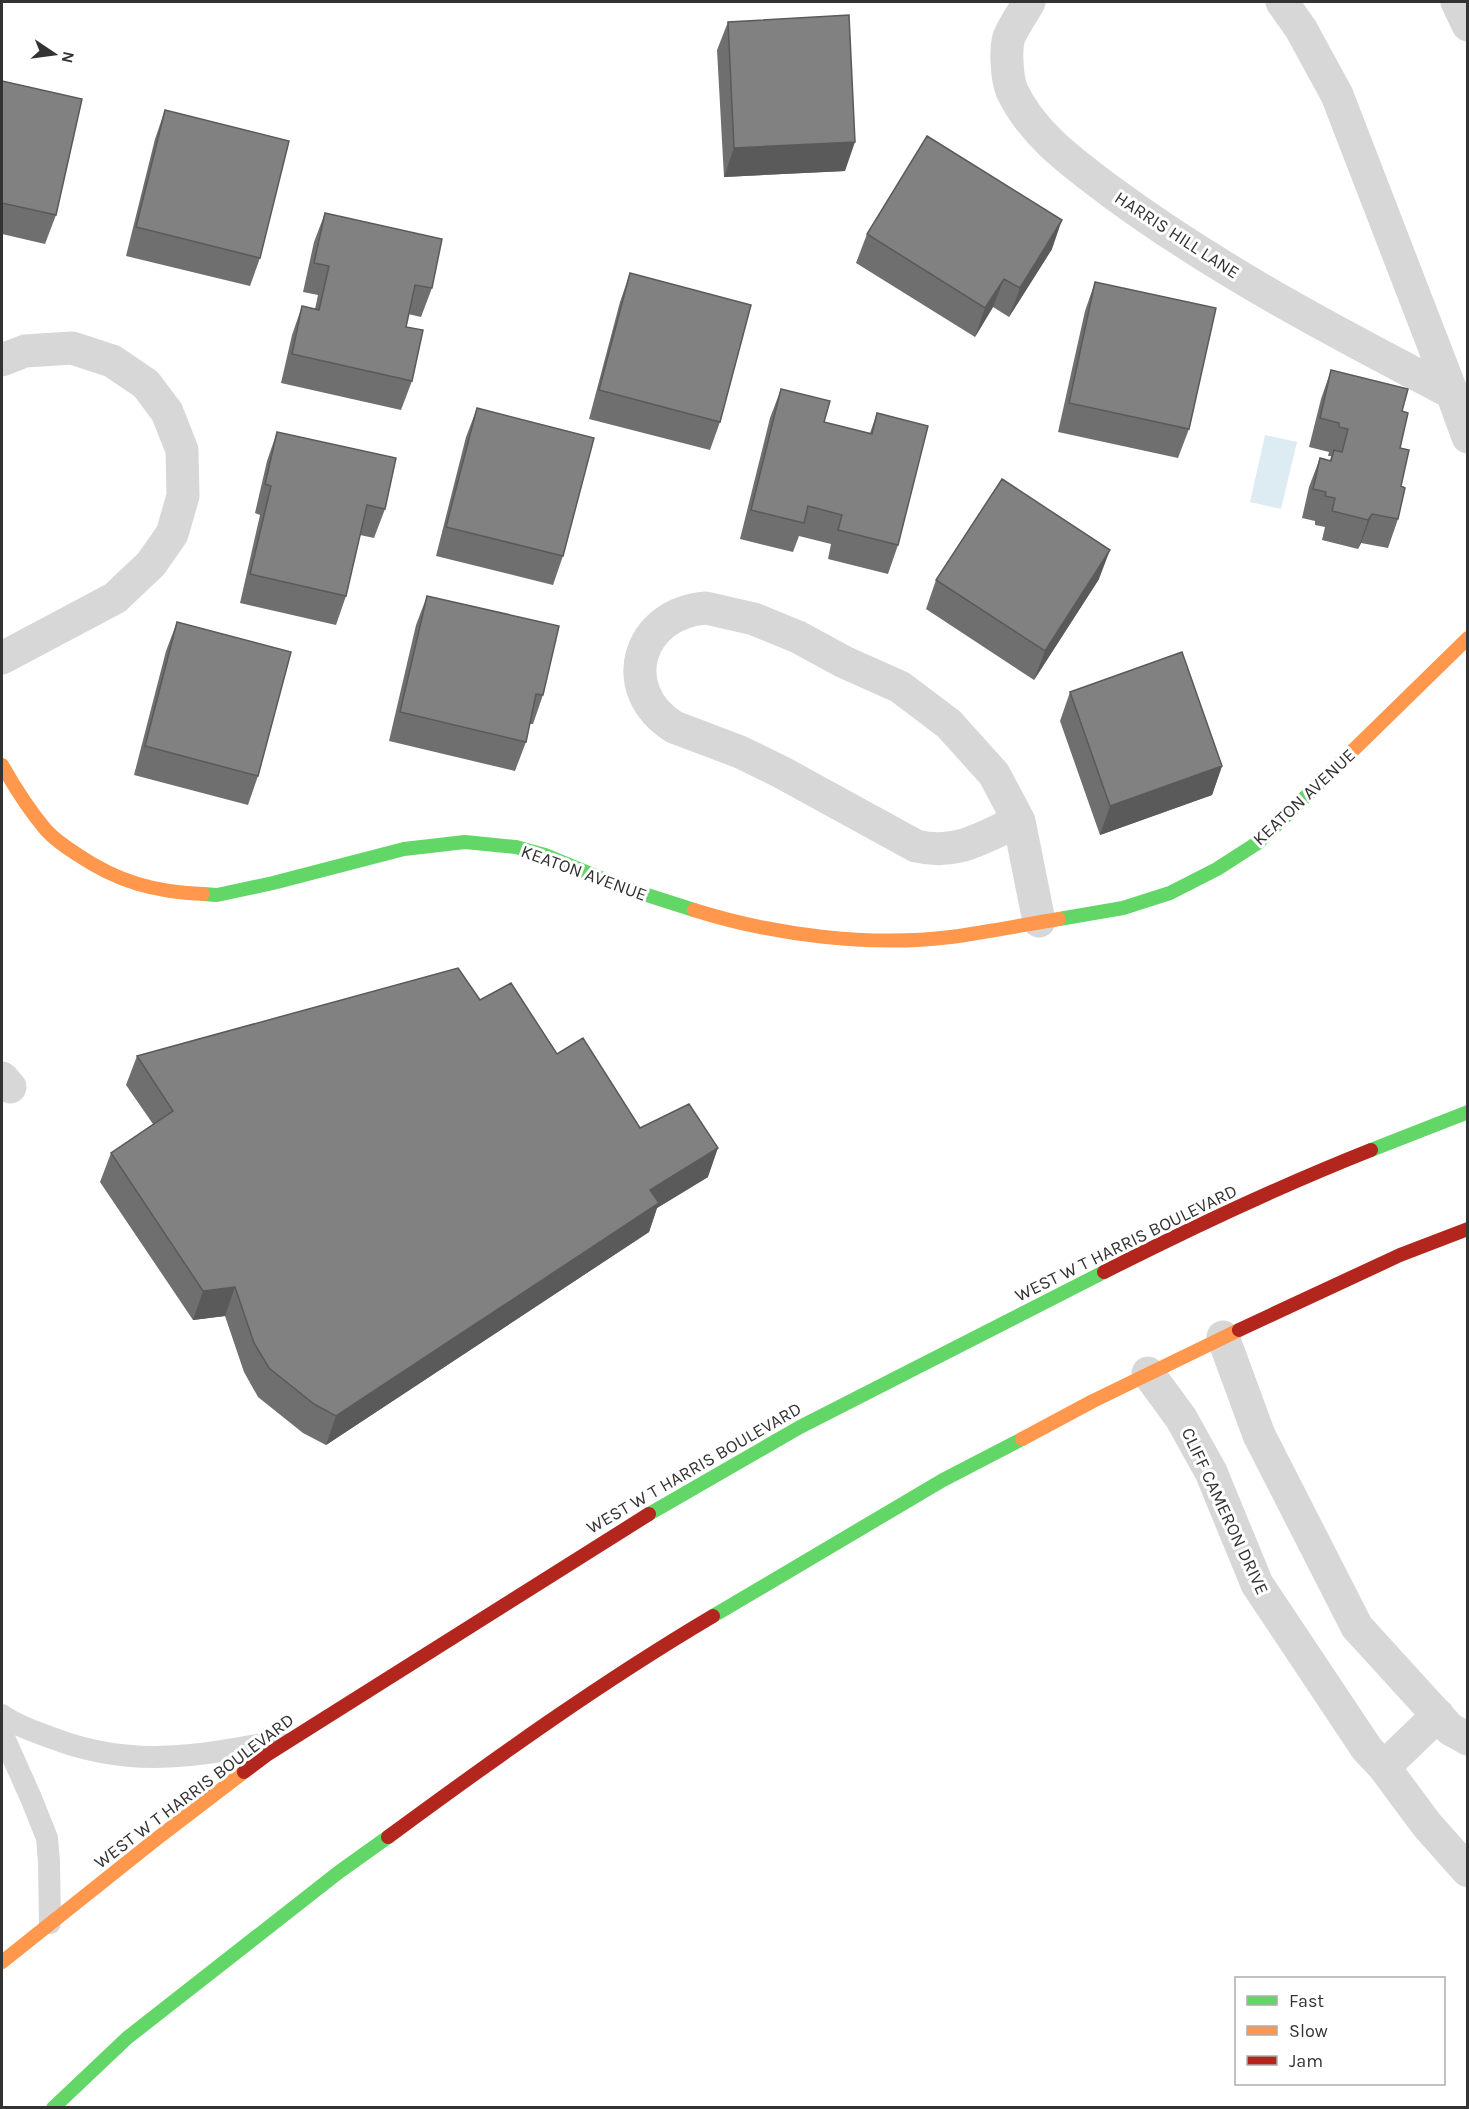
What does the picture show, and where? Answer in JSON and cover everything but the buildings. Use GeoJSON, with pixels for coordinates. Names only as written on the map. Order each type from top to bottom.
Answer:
{"type":"FeatureCollection","features":[{"type":"Feature","properties":{"kind":"main road","name":"KEATON AVENUE"},"geometry":{"type":"LineString","coordinates":[[2,765],[16,791],[47,831],[64,846],[100,870],[146,888],[172,893],[217,895],[404,849],[465,842],[516,847],[545,855],[621,887],[716,917],[778,930],[851,939],[893,940],[950,937],[1132,905],[1170,893],[1226,864],[1259,842],[1467,638]]}},
{"type":"Feature","properties":{"kind":"main road","name":"WEST W T HARRIS BOULEVARD"},"geometry":{"type":"LineString","coordinates":[[2,1962],[268,1754],[652,1512],[800,1427],[1155,1246],[1321,1170],[1467,1112]]}},
{"type":"Feature","properties":{"kind":"main road"},"geometry":{"type":"LineString","coordinates":[[53,2108],[127,2038],[339,1872],[516,1743],[672,1640],[933,1486],[1148,1373],[1400,1256],[1467,1229]]}},
{"type":"Feature","properties":{"kind":"street","name":"HARRIS HILL LANE"},"geometry":{"type":"LineString","coordinates":[[1029,2],[1008,39],[1007,66],[1011,90],[1025,112],[1057,151],[1146,218],[1244,279],[1339,334],[1452,393]]}},
{"type":"Feature","properties":{"kind":"street"},"geometry":{"type":"LineString","coordinates":[[1282,2],[1301,29],[1337,95],[1467,437]]}},
{"type":"Feature","properties":{"kind":"street"},"geometry":{"type":"LineString","coordinates":[[1457,2],[1467,25]]}},
{"type":"Feature","properties":{"kind":"street"},"geometry":{"type":"LineString","coordinates":[[2,360],[25,351],[72,348],[112,360],[146,384],[167,412],[182,450],[183,496],[172,534],[151,564],[114,598],[2,658]]}},
{"type":"Feature","properties":{"kind":"street"},"geometry":{"type":"LineString","coordinates":[[1019,822],[967,845],[949,850],[931,850],[916,846],[781,772],[740,752],[664,721],[649,704],[641,682],[640,667],[646,645],[660,624],[691,609],[706,608],[754,619],[798,637],[844,662],[900,687],[949,724],[994,774],[1019,822],[1039,921]]}},
{"type":"Feature","properties":{"kind":"street"},"geometry":{"type":"LineString","coordinates":[[1223,1337],[1259,1435],[1357,1627],[1450,1729],[1467,1739]]}},
{"type":"Feature","properties":{"kind":"street","name":"CLIFF CAMERON DRIVE"},"geometry":{"type":"LineString","coordinates":[[1148,1373],[1181,1418],[1211,1472],[1257,1584],[1367,1749],[1467,1871]]}},
{"type":"Feature","properties":{"kind":"street"},"geometry":{"type":"LineString","coordinates":[[1384,1767],[1438,1715]]}},
{"type":"Feature","properties":{"kind":"lane"},"geometry":{"type":"LineString","coordinates":[[2,1715],[13,1724],[73,1746],[110,1755],[160,1758],[202,1755],[293,1738]]}},
{"type":"Feature","properties":{"kind":"lane"},"geometry":{"type":"LineString","coordinates":[[2,1733],[47,1838],[50,1923]]}},
{"type":"Feature","properties":{"kind":"shaded area"},"geometry":{"type":"Polygon","coordinates":[[[1265,435],[1297,442],[1281,509],[1250,502],[1265,435]]]}},
{"type":"Feature","properties":{"kind":"traffic: fast"},"geometry":{"type":"LineString","coordinates":[[1059,919],[1123,908],[1170,893],[1217,869],[1259,842],[1338,765]]}},
{"type":"Feature","properties":{"kind":"traffic: fast"},"geometry":{"type":"LineString","coordinates":[[203,894],[217,895],[273,883],[404,849],[465,842],[516,847],[545,855],[622,887],[694,910]]}},
{"type":"Feature","properties":{"kind":"traffic: fast"},"geometry":{"type":"LineString","coordinates":[[1371,1150],[1468,1112]]}},
{"type":"Feature","properties":{"kind":"traffic: fast"},"geometry":{"type":"LineString","coordinates":[[649,1514],[800,1427],[1104,1272]]}},
{"type":"Feature","properties":{"kind":"traffic: fast"},"geometry":{"type":"LineString","coordinates":[[713,1616],[943,1480],[1022,1439]]}},
{"type":"Feature","properties":{"kind":"traffic: fast"},"geometry":{"type":"LineString","coordinates":[[53,2108],[127,2038],[339,1872],[388,1837]]}},
{"type":"Feature","properties":{"kind":"traffic: slow"},"geometry":{"type":"LineString","coordinates":[[1338,765],[1468,638]]}},
{"type":"Feature","properties":{"kind":"traffic: slow"},"geometry":{"type":"LineString","coordinates":[[2,765],[22,799],[46,830],[78,855],[122,879],[138,884],[169,891],[203,894]]}},
{"type":"Feature","properties":{"kind":"traffic: slow"},"geometry":{"type":"LineString","coordinates":[[694,910],[724,919],[788,932],[821,937],[887,941],[951,937],[1059,919]]}},
{"type":"Feature","properties":{"kind":"traffic: slow"},"geometry":{"type":"LineString","coordinates":[[1022,1439],[1093,1401],[1239,1330]]}},
{"type":"Feature","properties":{"kind":"traffic: slow"},"geometry":{"type":"LineString","coordinates":[[2,1962],[244,1772]]}},
{"type":"Feature","properties":{"kind":"traffic: jam"},"geometry":{"type":"LineString","coordinates":[[1104,1272],[1236,1208],[1371,1150]]}},
{"type":"Feature","properties":{"kind":"traffic: jam"},"geometry":{"type":"LineString","coordinates":[[1239,1330],[1400,1255],[1468,1229]]}},
{"type":"Feature","properties":{"kind":"traffic: jam"},"geometry":{"type":"LineString","coordinates":[[244,1772],[268,1754],[649,1514]]}},
{"type":"Feature","properties":{"kind":"traffic: jam"},"geometry":{"type":"LineString","coordinates":[[388,1837],[548,1722],[713,1616]]}}]}
